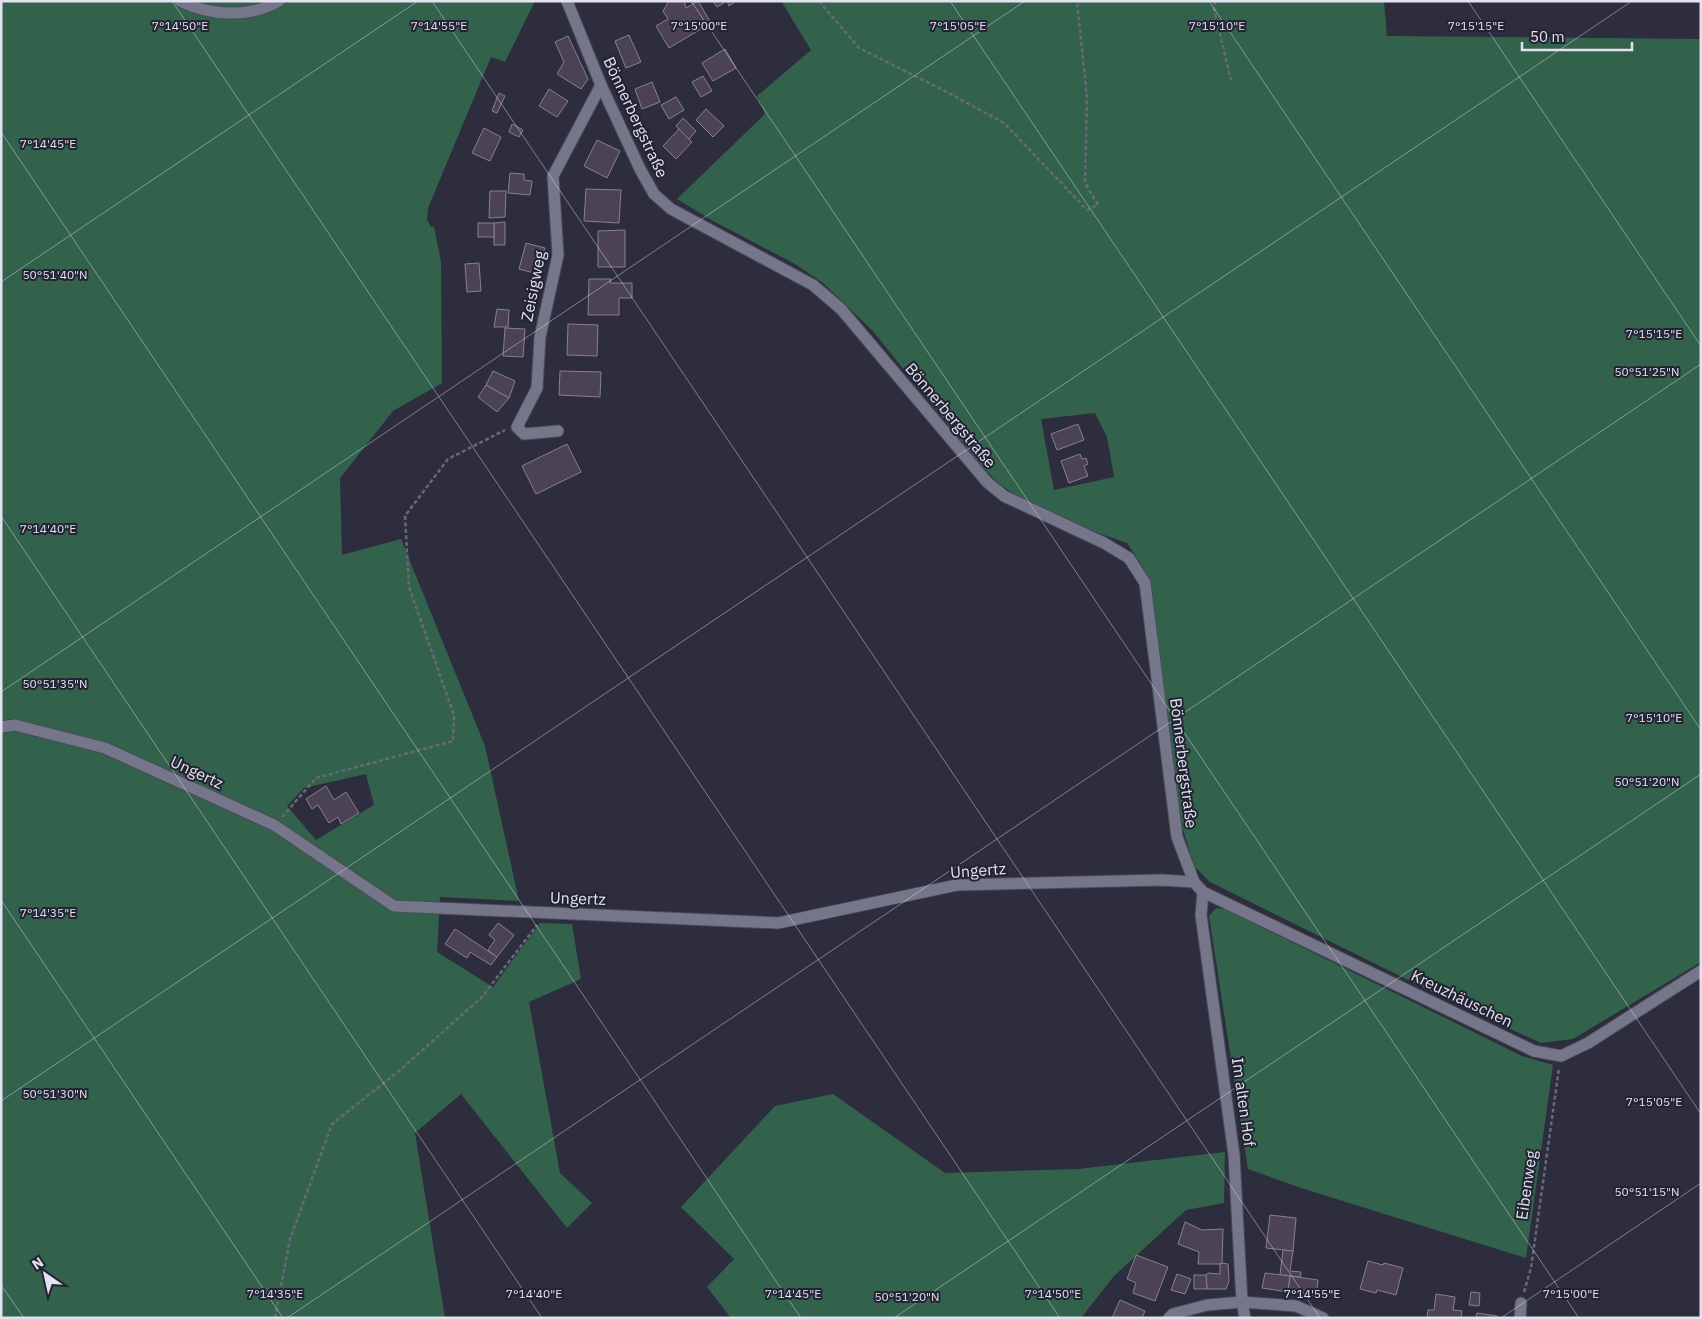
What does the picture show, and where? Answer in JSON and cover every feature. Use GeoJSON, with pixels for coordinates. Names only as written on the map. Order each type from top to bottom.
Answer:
{"type":"FeatureCollection","features":[{"type":"Feature","properties":{"kind":"street"},"geometry":{"type":"LineString","coordinates":[[180,1],[203,10],[221,13],[246,13],[273,5],[279,1]]}},
{"type":"Feature","properties":{"kind":"street","name":"Bönnerbergstraße"},"geometry":{"type":"LineString","coordinates":[[567,1],[601,85],[640,169],[654,194],[671,209],[813,286],[841,309],[986,482],[1004,496],[1104,543],[1129,558],[1145,583],[1177,838],[1194,882],[1203,892]]}},
{"type":"Feature","properties":{"kind":"street","name":"Zeisigweg"},"geometry":{"type":"LineString","coordinates":[[519,422],[537,388],[540,336],[558,255],[553,176],[601,85]]}},
{"type":"Feature","properties":{"kind":"street"},"geometry":{"type":"LineString","coordinates":[[519,422],[517,427],[524,434],[558,431]]}},
{"type":"Feature","properties":{"kind":"street","name":"Ungertz"},"geometry":{"type":"LineString","coordinates":[[1,727],[14,725],[105,748],[274,825],[394,906],[778,922],[957,885],[1161,880],[1194,882]]}},
{"type":"Feature","properties":{"kind":"street","name":"Kreuzhäuschen"},"geometry":{"type":"LineString","coordinates":[[1203,892],[1534,1050],[1561,1056]]}},
{"type":"Feature","properties":{"kind":"street","name":"Im alten Hof"},"geometry":{"type":"LineString","coordinates":[[1203,892],[1201,915],[1234,1155],[1242,1302],[1245,1318]]}},
{"type":"Feature","properties":{"kind":"street"},"geometry":{"type":"LineString","coordinates":[[1561,1056],[1588,1043],[1701,971]]}},
{"type":"Feature","properties":{"kind":"street"},"geometry":{"type":"LineString","coordinates":[[1168,1318],[1173,1314],[1207,1304],[1242,1302],[1296,1306],[1323,1318]]}},
{"type":"Feature","properties":{"kind":"street"},"geometry":{"type":"LineString","coordinates":[[1520,1318],[1521,1303]]}},
{"type":"Feature","properties":{"kind":"path"},"geometry":{"type":"LineString","coordinates":[[819,1],[859,48],[945,91],[1004,124],[1087,210],[1098,204],[1085,183],[1087,98],[1077,1]]}},
{"type":"Feature","properties":{"kind":"path"},"geometry":{"type":"LineString","coordinates":[[1215,1],[1214,9],[1230,80]]}},
{"type":"Feature","properties":{"kind":"path"},"geometry":{"type":"LineString","coordinates":[[274,825],[316,778],[453,741],[454,715],[409,587],[405,516],[448,459],[519,422]]}},
{"type":"Feature","properties":{"kind":"path"},"geometry":{"type":"LineString","coordinates":[[275,1318],[290,1239],[332,1124],[399,1071],[482,997],[545,913]]}},
{"type":"Feature","properties":{"kind":"path","name":"Eibenweg"},"geometry":{"type":"LineString","coordinates":[[1521,1303],[1531,1268],[1561,1056]]}},
{"type":"Feature","properties":{"kind":"green space"},"geometry":{"type":"Polygon","coordinates":[[[1,1],[535,1],[505,62],[491,57],[428,208],[427,220],[431,227],[434,227],[441,261],[442,383],[393,411],[340,478],[342,555],[401,539],[485,746],[519,901],[440,897],[437,952],[493,987],[540,923],[572,924],[581,979],[529,1002],[560,1173],[592,1203],[567,1228],[461,1094],[415,1133],[445,1318],[1,1318],[1,1]],[[366,774],[304,788],[287,806],[316,840],[374,805],[366,774]]]}},
{"type":"Feature","properties":{"kind":"green space"},"geometry":{"type":"Polygon","coordinates":[[[781,1],[1384,1],[1387,36],[1701,39],[1701,962],[1573,1039],[1541,1043],[1471,1011],[1210,882],[1194,866],[1179,816],[1151,588],[1143,567],[1127,543],[1098,533],[1027,502],[999,484],[979,463],[872,330],[823,283],[795,264],[713,221],[677,199],[765,114],[757,96],[811,50],[781,1]],[[1095,413],[1041,419],[1054,490],[1114,477],[1107,437],[1095,413]]]}},
{"type":"Feature","properties":{"kind":"green space"},"geometry":{"type":"Polygon","coordinates":[[[1216,908],[1225,909],[1522,1056],[1553,1065],[1526,1258],[1301,1188],[1248,1169],[1209,916],[1216,908]]]}},
{"type":"Feature","properties":{"kind":"green space"},"geometry":{"type":"Polygon","coordinates":[[[833,1094],[945,1173],[1078,1169],[1225,1152],[1224,1203],[1186,1210],[1114,1276],[1081,1318],[731,1318],[707,1287],[734,1259],[681,1207],[775,1106],[833,1094]]]}},
{"type":"Feature","properties":{"kind":"building"},"geometry":{"type":"Polygon","coordinates":[[[669,1],[684,1],[686,8],[698,1],[711,23],[669,48],[656,26],[668,19],[663,11],[669,1]]]}},
{"type":"Feature","properties":{"kind":"building"},"geometry":{"type":"Polygon","coordinates":[[[713,1],[727,1],[717,7],[713,1]]]}},
{"type":"Feature","properties":{"kind":"building"},"geometry":{"type":"Polygon","coordinates":[[[727,1],[736,1],[729,6],[727,1]]]}},
{"type":"Feature","properties":{"kind":"building"},"geometry":{"type":"Polygon","coordinates":[[[629,35],[641,62],[626,68],[615,41],[629,35]]]}},
{"type":"Feature","properties":{"kind":"building"},"geometry":{"type":"Polygon","coordinates":[[[568,36],[588,79],[581,89],[557,74],[564,62],[555,42],[568,36]]]}},
{"type":"Feature","properties":{"kind":"building"},"geometry":{"type":"Polygon","coordinates":[[[725,49],[736,68],[713,81],[702,63],[725,49]]]}},
{"type":"Feature","properties":{"kind":"building"},"geometry":{"type":"Polygon","coordinates":[[[703,76],[712,91],[701,97],[692,82],[703,76]]]}},
{"type":"Feature","properties":{"kind":"building"},"geometry":{"type":"Polygon","coordinates":[[[652,82],[660,102],[642,109],[635,89],[652,82]]]}},
{"type":"Feature","properties":{"kind":"building"},"geometry":{"type":"Polygon","coordinates":[[[549,89],[568,101],[557,117],[539,106],[549,89]]]}},
{"type":"Feature","properties":{"kind":"building"},"geometry":{"type":"Polygon","coordinates":[[[499,93],[505,96],[497,113],[492,111],[499,93]]]}},
{"type":"Feature","properties":{"kind":"building"},"geometry":{"type":"Polygon","coordinates":[[[676,97],[684,110],[669,119],[661,105],[676,97]]]}},
{"type":"Feature","properties":{"kind":"building"},"geometry":{"type":"Polygon","coordinates":[[[706,109],[724,126],[713,137],[696,120],[706,109]]]}},
{"type":"Feature","properties":{"kind":"building"},"geometry":{"type":"Polygon","coordinates":[[[683,118],[696,131],[689,139],[676,126],[683,118]]]}},
{"type":"Feature","properties":{"kind":"building"},"geometry":{"type":"Polygon","coordinates":[[[512,124],[523,130],[519,137],[509,132],[512,124]]]}},
{"type":"Feature","properties":{"kind":"building"},"geometry":{"type":"Polygon","coordinates":[[[484,128],[501,137],[490,161],[472,153],[484,128]]]}},
{"type":"Feature","properties":{"kind":"building"},"geometry":{"type":"Polygon","coordinates":[[[679,129],[692,142],[676,159],[663,146],[679,129]]]}},
{"type":"Feature","properties":{"kind":"building"},"geometry":{"type":"Polygon","coordinates":[[[597,140],[620,151],[607,178],[584,166],[597,140]]]}},
{"type":"Feature","properties":{"kind":"building"},"geometry":{"type":"Polygon","coordinates":[[[510,173],[524,174],[524,180],[532,181],[530,195],[508,193],[510,173]]]}},
{"type":"Feature","properties":{"kind":"building"},"geometry":{"type":"Polygon","coordinates":[[[586,189],[621,190],[619,223],[584,221],[586,189]]]}},
{"type":"Feature","properties":{"kind":"building"},"geometry":{"type":"Polygon","coordinates":[[[490,191],[506,191],[505,217],[489,218],[490,191]]]}},
{"type":"Feature","properties":{"kind":"building"},"geometry":{"type":"Polygon","coordinates":[[[505,222],[505,245],[494,245],[494,223],[505,222]]]}},
{"type":"Feature","properties":{"kind":"building"},"geometry":{"type":"Polygon","coordinates":[[[478,223],[494,223],[494,237],[478,237],[478,223]]]}},
{"type":"Feature","properties":{"kind":"building"},"geometry":{"type":"Polygon","coordinates":[[[625,230],[625,267],[598,267],[598,231],[625,230]]]}},
{"type":"Feature","properties":{"kind":"building"},"geometry":{"type":"Polygon","coordinates":[[[526,243],[545,248],[538,274],[519,269],[526,243]]]}},
{"type":"Feature","properties":{"kind":"building"},"geometry":{"type":"Polygon","coordinates":[[[479,263],[481,291],[467,292],[465,264],[479,263]]]}},
{"type":"Feature","properties":{"kind":"building"},"geometry":{"type":"Polygon","coordinates":[[[589,279],[611,279],[610,283],[632,283],[632,298],[619,298],[619,315],[588,315],[589,279]]]}},
{"type":"Feature","properties":{"kind":"building"},"geometry":{"type":"Polygon","coordinates":[[[497,309],[509,310],[508,327],[494,327],[497,309]]]}},
{"type":"Feature","properties":{"kind":"building"},"geometry":{"type":"Polygon","coordinates":[[[568,324],[598,325],[597,356],[567,355],[568,324]]]}},
{"type":"Feature","properties":{"kind":"building"},"geometry":{"type":"Polygon","coordinates":[[[505,328],[525,329],[523,357],[503,356],[505,328]]]}},
{"type":"Feature","properties":{"kind":"building"},"geometry":{"type":"Polygon","coordinates":[[[493,371],[515,381],[509,398],[486,385],[493,371]]]}},
{"type":"Feature","properties":{"kind":"building"},"geometry":{"type":"Polygon","coordinates":[[[560,371],[601,372],[600,397],[559,395],[560,371]]]}},
{"type":"Feature","properties":{"kind":"building"},"geometry":{"type":"Polygon","coordinates":[[[486,385],[509,398],[497,412],[478,397],[486,385]]]}},
{"type":"Feature","properties":{"kind":"building"},"geometry":{"type":"Polygon","coordinates":[[[1078,424],[1084,440],[1057,450],[1051,434],[1078,424]]]}},
{"type":"Feature","properties":{"kind":"building"},"geometry":{"type":"Polygon","coordinates":[[[567,444],[581,472],[536,494],[522,466],[567,444]]]}},
{"type":"Feature","properties":{"kind":"building"},"geometry":{"type":"Polygon","coordinates":[[[1080,454],[1082,459],[1086,458],[1088,464],[1084,466],[1088,476],[1069,483],[1061,461],[1080,454]]]}},
{"type":"Feature","properties":{"kind":"building"},"geometry":{"type":"Polygon","coordinates":[[[326,786],[334,800],[346,792],[359,813],[341,824],[338,817],[329,823],[318,805],[312,809],[306,799],[326,786]]]}},
{"type":"Feature","properties":{"kind":"building"},"geometry":{"type":"Polygon","coordinates":[[[498,923],[514,935],[497,957],[488,950],[495,940],[489,935],[498,923]]]}},
{"type":"Feature","properties":{"kind":"building"},"geometry":{"type":"Polygon","coordinates":[[[455,929],[497,957],[491,965],[470,952],[467,958],[445,944],[455,929]]]}},
{"type":"Feature","properties":{"kind":"building"},"geometry":{"type":"Polygon","coordinates":[[[1270,1215],[1296,1218],[1293,1251],[1266,1248],[1270,1215]]]}},
{"type":"Feature","properties":{"kind":"building"},"geometry":{"type":"Polygon","coordinates":[[[1185,1222],[1202,1230],[1223,1229],[1222,1264],[1198,1264],[1199,1252],[1178,1244],[1185,1222]]]}},
{"type":"Feature","properties":{"kind":"building"},"geometry":{"type":"Polygon","coordinates":[[[1283,1250],[1293,1251],[1290,1271],[1301,1272],[1300,1277],[1280,1275],[1283,1250]]]}},
{"type":"Feature","properties":{"kind":"building"},"geometry":{"type":"Polygon","coordinates":[[[1136,1255],[1168,1267],[1155,1301],[1133,1293],[1136,1283],[1127,1279],[1136,1255]]]}},
{"type":"Feature","properties":{"kind":"building"},"geometry":{"type":"Polygon","coordinates":[[[1368,1261],[1403,1268],[1396,1295],[1377,1290],[1376,1293],[1360,1289],[1368,1261]]]}},
{"type":"Feature","properties":{"kind":"building"},"geometry":{"type":"Polygon","coordinates":[[[1220,1263],[1228,1264],[1229,1281],[1226,1289],[1207,1289],[1206,1275],[1208,1273],[1220,1274],[1220,1263]]]}},
{"type":"Feature","properties":{"kind":"building"},"geometry":{"type":"Polygon","coordinates":[[[1265,1273],[1290,1276],[1288,1292],[1262,1288],[1265,1273]]]}},
{"type":"Feature","properties":{"kind":"building"},"geometry":{"type":"Polygon","coordinates":[[[1177,1274],[1191,1279],[1185,1294],[1171,1290],[1177,1274]]]}},
{"type":"Feature","properties":{"kind":"building"},"geometry":{"type":"Polygon","coordinates":[[[1194,1275],[1206,1275],[1207,1289],[1194,1289],[1194,1275]]]}},
{"type":"Feature","properties":{"kind":"building"},"geometry":{"type":"Polygon","coordinates":[[[1290,1276],[1318,1280],[1316,1296],[1288,1292],[1290,1276]]]}},
{"type":"Feature","properties":{"kind":"building"},"geometry":{"type":"Polygon","coordinates":[[[1471,1292],[1480,1293],[1479,1306],[1469,1305],[1471,1292]]]}},
{"type":"Feature","properties":{"kind":"building"},"geometry":{"type":"Polygon","coordinates":[[[1436,1294],[1455,1297],[1453,1310],[1462,1311],[1461,1318],[1427,1318],[1428,1310],[1434,1310],[1436,1294]]]}},
{"type":"Feature","properties":{"kind":"building"},"geometry":{"type":"Polygon","coordinates":[[[1120,1300],[1145,1311],[1142,1318],[1112,1318],[1120,1300]]]}},
{"type":"Feature","properties":{"kind":"building"},"geometry":{"type":"Polygon","coordinates":[[[1477,1313],[1497,1316],[1497,1318],[1476,1318],[1477,1313]]]}}]}
